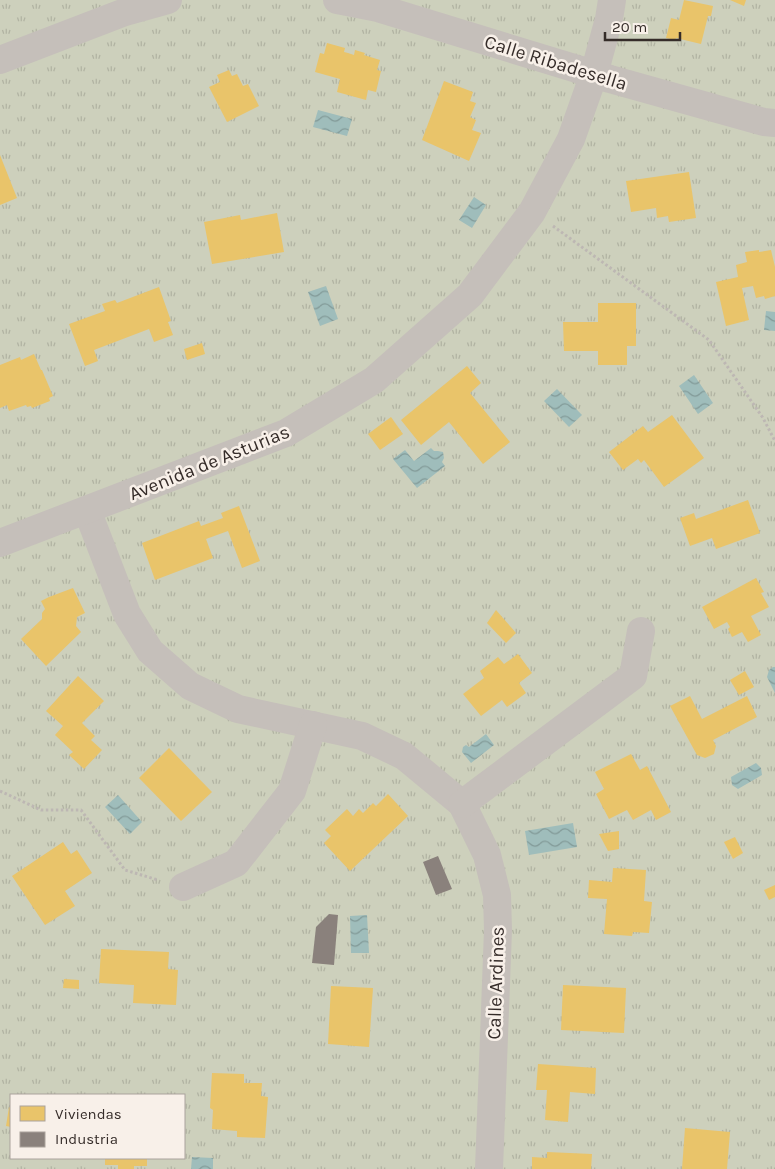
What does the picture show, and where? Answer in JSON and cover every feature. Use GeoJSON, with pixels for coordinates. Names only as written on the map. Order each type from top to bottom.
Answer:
{"type":"FeatureCollection","features":[{"type":"Feature","properties":{"kind":"street"},"geometry":{"type":"LineString","coordinates":[[0,60],[125,12],[168,0]]}},
{"type":"Feature","properties":{"kind":"street","name":"Calle Ribadesella"},"geometry":{"type":"LineString","coordinates":[[337,0],[379,4],[594,74],[754,119],[775,123]]}},
{"type":"Feature","properties":{"kind":"street","name":"Avenida de Asturias"},"geometry":{"type":"LineString","coordinates":[[0,543],[286,433],[374,380],[470,295],[532,212],[571,139],[594,74],[609,19],[612,0]]}},
{"type":"Feature","properties":{"kind":"street","name":"Calle Ardines"},"geometry":{"type":"LineString","coordinates":[[87,510],[127,614],[150,652],[190,686],[238,709],[362,736],[404,756],[462,804],[488,855],[497,896],[498,930],[489,1169]]}},
{"type":"Feature","properties":{"kind":"street"},"geometry":{"type":"LineString","coordinates":[[462,804],[633,676],[642,631]]}},
{"type":"Feature","properties":{"kind":"street"},"geometry":{"type":"LineString","coordinates":[[183,887],[236,864],[292,791],[313,725]]}},
{"type":"Feature","properties":{"kind":"path"},"geometry":{"type":"LineString","coordinates":[[532,212],[709,340],[763,418],[775,441]]}},
{"type":"Feature","properties":{"kind":"path"},"geometry":{"type":"LineString","coordinates":[[0,791],[41,810],[81,810],[125,870],[183,887]]}},
{"type":"Feature","properties":{"kind":"green space"},"geometry":{"type":"Polygon","coordinates":[[[0,0],[775,0],[775,1169],[0,1169],[0,0]]]}},
{"type":"Feature","properties":{"kind":"water"},"geometry":{"type":"Polygon","coordinates":[[[318,110],[352,119],[347,136],[313,127],[318,110]]]}},
{"type":"Feature","properties":{"kind":"water"},"geometry":{"type":"Polygon","coordinates":[[[474,197],[486,205],[472,228],[459,220],[474,197]]]}},
{"type":"Feature","properties":{"kind":"water"},"geometry":{"type":"Polygon","coordinates":[[[326,286],[338,319],[320,326],[308,292],[326,286]]]}},
{"type":"Feature","properties":{"kind":"water"},"geometry":{"type":"Polygon","coordinates":[[[766,311],[775,312],[775,331],[764,330],[766,311]]]}},
{"type":"Feature","properties":{"kind":"water"},"geometry":{"type":"Polygon","coordinates":[[[694,375],[713,403],[698,414],[679,386],[694,375]]]}},
{"type":"Feature","properties":{"kind":"water"},"geometry":{"type":"Polygon","coordinates":[[[557,389],[582,415],[569,427],[544,401],[557,389]]]}},
{"type":"Feature","properties":{"kind":"water"},"geometry":{"type":"Polygon","coordinates":[[[431,448],[434,451],[443,452],[444,458],[442,462],[445,466],[417,488],[393,459],[405,450],[414,461],[431,448]]]}},
{"type":"Feature","properties":{"kind":"water"},"geometry":{"type":"Polygon","coordinates":[[[775,667],[775,693],[767,677],[769,670],[775,667]]]}},
{"type":"Feature","properties":{"kind":"water"},"geometry":{"type":"Polygon","coordinates":[[[486,734],[494,745],[471,763],[462,752],[463,747],[466,745],[469,747],[486,734]]]}},
{"type":"Feature","properties":{"kind":"water"},"geometry":{"type":"Polygon","coordinates":[[[756,763],[761,768],[762,775],[738,789],[732,785],[731,777],[756,763]]]}},
{"type":"Feature","properties":{"kind":"water"},"geometry":{"type":"Polygon","coordinates":[[[118,795],[142,822],[130,834],[105,807],[118,795]]]}},
{"type":"Feature","properties":{"kind":"water"},"geometry":{"type":"Polygon","coordinates":[[[573,823],[577,847],[529,855],[525,831],[573,823]]]}},
{"type":"Feature","properties":{"kind":"water"},"geometry":{"type":"Polygon","coordinates":[[[367,915],[369,953],[351,953],[350,916],[367,915]]]}},
{"type":"Feature","properties":{"kind":"water"},"geometry":{"type":"Polygon","coordinates":[[[192,1157],[213,1158],[213,1169],[191,1169],[192,1157]]]}},
{"type":"Feature","properties":{"kind":"building: Viviendas"},"geometry":{"type":"Polygon","coordinates":[[[684,0],[713,6],[711,16],[708,16],[701,44],[676,38],[675,40],[666,38],[671,18],[679,20],[684,0]]]}},
{"type":"Feature","properties":{"kind":"building: Viviendas"},"geometry":{"type":"Polygon","coordinates":[[[730,0],[746,0],[744,6],[730,0]]]}},
{"type":"Feature","properties":{"kind":"building: Viviendas"},"geometry":{"type":"Polygon","coordinates":[[[327,43],[345,48],[344,52],[354,55],[355,50],[380,60],[377,70],[381,71],[376,92],[368,90],[366,100],[337,92],[340,79],[315,72],[320,53],[324,54],[327,43]]]}},
{"type":"Feature","properties":{"kind":"building: Viviendas"},"geometry":{"type":"Polygon","coordinates":[[[229,70],[232,76],[237,74],[243,86],[248,84],[259,106],[227,122],[209,87],[220,82],[217,75],[229,70]]]}},
{"type":"Feature","properties":{"kind":"building: Viviendas"},"geometry":{"type":"Polygon","coordinates":[[[444,81],[473,92],[470,101],[476,103],[470,117],[476,120],[472,130],[481,133],[469,161],[422,140],[444,81]]]}},
{"type":"Feature","properties":{"kind":"building: Viviendas"},"geometry":{"type":"Polygon","coordinates":[[[0,155],[17,198],[0,205],[0,155]]]}},
{"type":"Feature","properties":{"kind":"building: Viviendas"},"geometry":{"type":"Polygon","coordinates":[[[689,172],[696,218],[669,222],[668,216],[657,218],[656,208],[631,212],[626,181],[689,172]]]}},
{"type":"Feature","properties":{"kind":"building: Viviendas"},"geometry":{"type":"Polygon","coordinates":[[[277,213],[284,252],[212,264],[204,222],[240,215],[241,220],[277,213]]]}},
{"type":"Feature","properties":{"kind":"building: Viviendas"},"geometry":{"type":"Polygon","coordinates":[[[759,250],[759,252],[771,250],[775,267],[775,296],[765,299],[764,296],[756,298],[753,286],[742,288],[749,320],[726,326],[716,282],[738,277],[736,265],[747,262],[745,252],[759,250]]]}},
{"type":"Feature","properties":{"kind":"building: Viviendas"},"geometry":{"type":"Polygon","coordinates":[[[159,287],[171,321],[168,322],[173,335],[154,342],[149,329],[94,350],[98,361],[85,366],[69,324],[105,311],[102,304],[115,300],[117,303],[159,287]]]}},
{"type":"Feature","properties":{"kind":"building: Viviendas"},"geometry":{"type":"Polygon","coordinates":[[[598,303],[636,303],[636,346],[627,346],[627,365],[598,365],[598,351],[564,351],[563,322],[598,322],[598,303]]]}},
{"type":"Feature","properties":{"kind":"building: Viviendas"},"geometry":{"type":"Polygon","coordinates":[[[202,343],[205,354],[187,360],[184,349],[202,343]]]}},
{"type":"Feature","properties":{"kind":"building: Viviendas"},"geometry":{"type":"Polygon","coordinates":[[[34,354],[53,396],[49,398],[50,401],[32,408],[26,405],[9,411],[7,405],[0,408],[0,365],[20,357],[21,360],[34,354]]]}},
{"type":"Feature","properties":{"kind":"building: Viviendas"},"geometry":{"type":"Polygon","coordinates":[[[467,366],[481,383],[470,393],[510,442],[483,464],[449,422],[421,445],[401,420],[467,366]]]}},
{"type":"Feature","properties":{"kind":"building: Viviendas"},"geometry":{"type":"Polygon","coordinates":[[[672,415],[704,458],[664,487],[644,460],[641,463],[638,459],[623,470],[609,452],[643,426],[648,432],[672,415]]]}},
{"type":"Feature","properties":{"kind":"building: Viviendas"},"geometry":{"type":"Polygon","coordinates":[[[391,417],[403,434],[380,450],[368,434],[391,417]]]}},
{"type":"Feature","properties":{"kind":"building: Viviendas"},"geometry":{"type":"Polygon","coordinates":[[[748,500],[760,533],[716,549],[712,538],[690,546],[680,518],[694,513],[696,519],[748,500]]]}},
{"type":"Feature","properties":{"kind":"building: Viviendas"},"geometry":{"type":"Polygon","coordinates":[[[239,506],[260,561],[242,568],[228,531],[206,539],[213,558],[155,580],[142,543],[199,521],[201,526],[223,518],[221,513],[239,506]]]}},
{"type":"Feature","properties":{"kind":"building: Viviendas"},"geometry":{"type":"Polygon","coordinates":[[[756,578],[764,592],[761,593],[769,607],[751,616],[761,635],[748,642],[742,632],[732,637],[727,622],[714,629],[702,607],[756,578]]]}},
{"type":"Feature","properties":{"kind":"building: Viviendas"},"geometry":{"type":"Polygon","coordinates":[[[73,588],[85,613],[77,617],[76,626],[81,632],[46,666],[21,639],[42,619],[42,613],[45,609],[41,601],[73,588]]]}},
{"type":"Feature","properties":{"kind":"building: Viviendas"},"geometry":{"type":"Polygon","coordinates":[[[496,610],[516,633],[506,643],[487,623],[496,610]]]}},
{"type":"Feature","properties":{"kind":"building: Viviendas"},"geometry":{"type":"Polygon","coordinates":[[[518,654],[532,673],[519,683],[526,693],[507,707],[502,700],[481,716],[463,694],[484,678],[480,671],[498,657],[504,664],[518,654]]]}},
{"type":"Feature","properties":{"kind":"building: Viviendas"},"geometry":{"type":"Polygon","coordinates":[[[745,671],[754,687],[739,695],[730,680],[745,671]]]}},
{"type":"Feature","properties":{"kind":"building: Viviendas"},"geometry":{"type":"Polygon","coordinates":[[[78,676],[104,701],[82,723],[95,736],[91,740],[102,750],[84,769],[69,755],[73,752],[55,735],[63,726],[46,711],[78,676]]]}},
{"type":"Feature","properties":{"kind":"building: Viviendas"},"geometry":{"type":"Polygon","coordinates":[[[690,696],[702,719],[747,696],[757,717],[713,740],[716,746],[714,754],[705,758],[697,755],[670,706],[690,696]]]}},
{"type":"Feature","properties":{"kind":"building: Viviendas"},"geometry":{"type":"Polygon","coordinates":[[[169,748],[212,792],[181,821],[139,778],[169,748]]]}},
{"type":"Feature","properties":{"kind":"building: Viviendas"},"geometry":{"type":"Polygon","coordinates":[[[631,754],[640,770],[647,766],[671,812],[656,820],[651,810],[633,820],[627,810],[609,819],[596,794],[604,789],[595,772],[631,754]]]}},
{"type":"Feature","properties":{"kind":"building: Viviendas"},"geometry":{"type":"Polygon","coordinates":[[[388,794],[408,816],[350,871],[324,843],[331,836],[325,830],[347,809],[353,816],[359,809],[363,813],[373,803],[376,806],[388,794]]]}},
{"type":"Feature","properties":{"kind":"building: Viviendas"},"geometry":{"type":"Polygon","coordinates":[[[619,831],[619,849],[608,851],[599,834],[619,831]]]}},
{"type":"Feature","properties":{"kind":"building: Viviendas"},"geometry":{"type":"Polygon","coordinates":[[[735,837],[743,853],[733,859],[724,842],[735,837]]]}},
{"type":"Feature","properties":{"kind":"building: Viviendas"},"geometry":{"type":"Polygon","coordinates":[[[63,842],[71,854],[77,850],[92,873],[65,891],[75,906],[45,925],[12,876],[63,842]]]}},
{"type":"Feature","properties":{"kind":"building: Viviendas"},"geometry":{"type":"Polygon","coordinates":[[[613,868],[646,870],[644,901],[652,902],[649,933],[633,932],[632,936],[604,934],[607,899],[588,898],[589,880],[612,882],[613,868]]]}},
{"type":"Feature","properties":{"kind":"building: Viviendas"},"geometry":{"type":"Polygon","coordinates":[[[775,885],[775,897],[769,900],[764,890],[775,885]]]}},
{"type":"Feature","properties":{"kind":"building: Viviendas"},"geometry":{"type":"Polygon","coordinates":[[[101,949],[169,952],[168,969],[178,970],[176,1005],[133,1003],[134,985],[99,983],[101,949]]]}},
{"type":"Feature","properties":{"kind":"building: Viviendas"},"geometry":{"type":"Polygon","coordinates":[[[64,979],[79,980],[79,989],[63,988],[64,979]]]}},
{"type":"Feature","properties":{"kind":"building: Viviendas"},"geometry":{"type":"Polygon","coordinates":[[[563,985],[626,988],[624,1033],[561,1030],[563,985]]]}},
{"type":"Feature","properties":{"kind":"building: Viviendas"},"geometry":{"type":"Polygon","coordinates":[[[331,986],[373,988],[369,1047],[328,1044],[331,986]]]}},
{"type":"Feature","properties":{"kind":"building: Viviendas"},"geometry":{"type":"Polygon","coordinates":[[[538,1064],[596,1068],[595,1094],[570,1092],[568,1122],[545,1120],[547,1090],[536,1090],[538,1064]]]}},
{"type":"Feature","properties":{"kind":"building: Viviendas"},"geometry":{"type":"Polygon","coordinates":[[[212,1073],[244,1074],[244,1083],[262,1083],[261,1096],[268,1097],[265,1138],[237,1137],[237,1131],[212,1129],[213,1110],[210,1108],[212,1073]]]}},
{"type":"Feature","properties":{"kind":"building: Viviendas"},"geometry":{"type":"Polygon","coordinates":[[[9,1107],[10,1127],[6,1126],[9,1107]]]}},
{"type":"Feature","properties":{"kind":"building: Viviendas"},"geometry":{"type":"Polygon","coordinates":[[[685,1128],[730,1132],[727,1169],[682,1169],[685,1128]]]}},
{"type":"Feature","properties":{"kind":"building: Viviendas"},"geometry":{"type":"Polygon","coordinates":[[[547,1152],[592,1154],[591,1169],[532,1169],[532,1157],[547,1158],[547,1152]]]}},
{"type":"Feature","properties":{"kind":"building: Viviendas"},"geometry":{"type":"Polygon","coordinates":[[[105,1159],[147,1159],[147,1166],[134,1166],[134,1169],[118,1169],[118,1165],[105,1165],[105,1159]]]}},
{"type":"Feature","properties":{"kind":"building: Industria"},"geometry":{"type":"Polygon","coordinates":[[[438,856],[452,889],[436,895],[423,862],[438,856]]]}},
{"type":"Feature","properties":{"kind":"building: Industria"},"geometry":{"type":"Polygon","coordinates":[[[329,914],[338,915],[334,965],[312,963],[316,927],[329,914]]]}}]}
